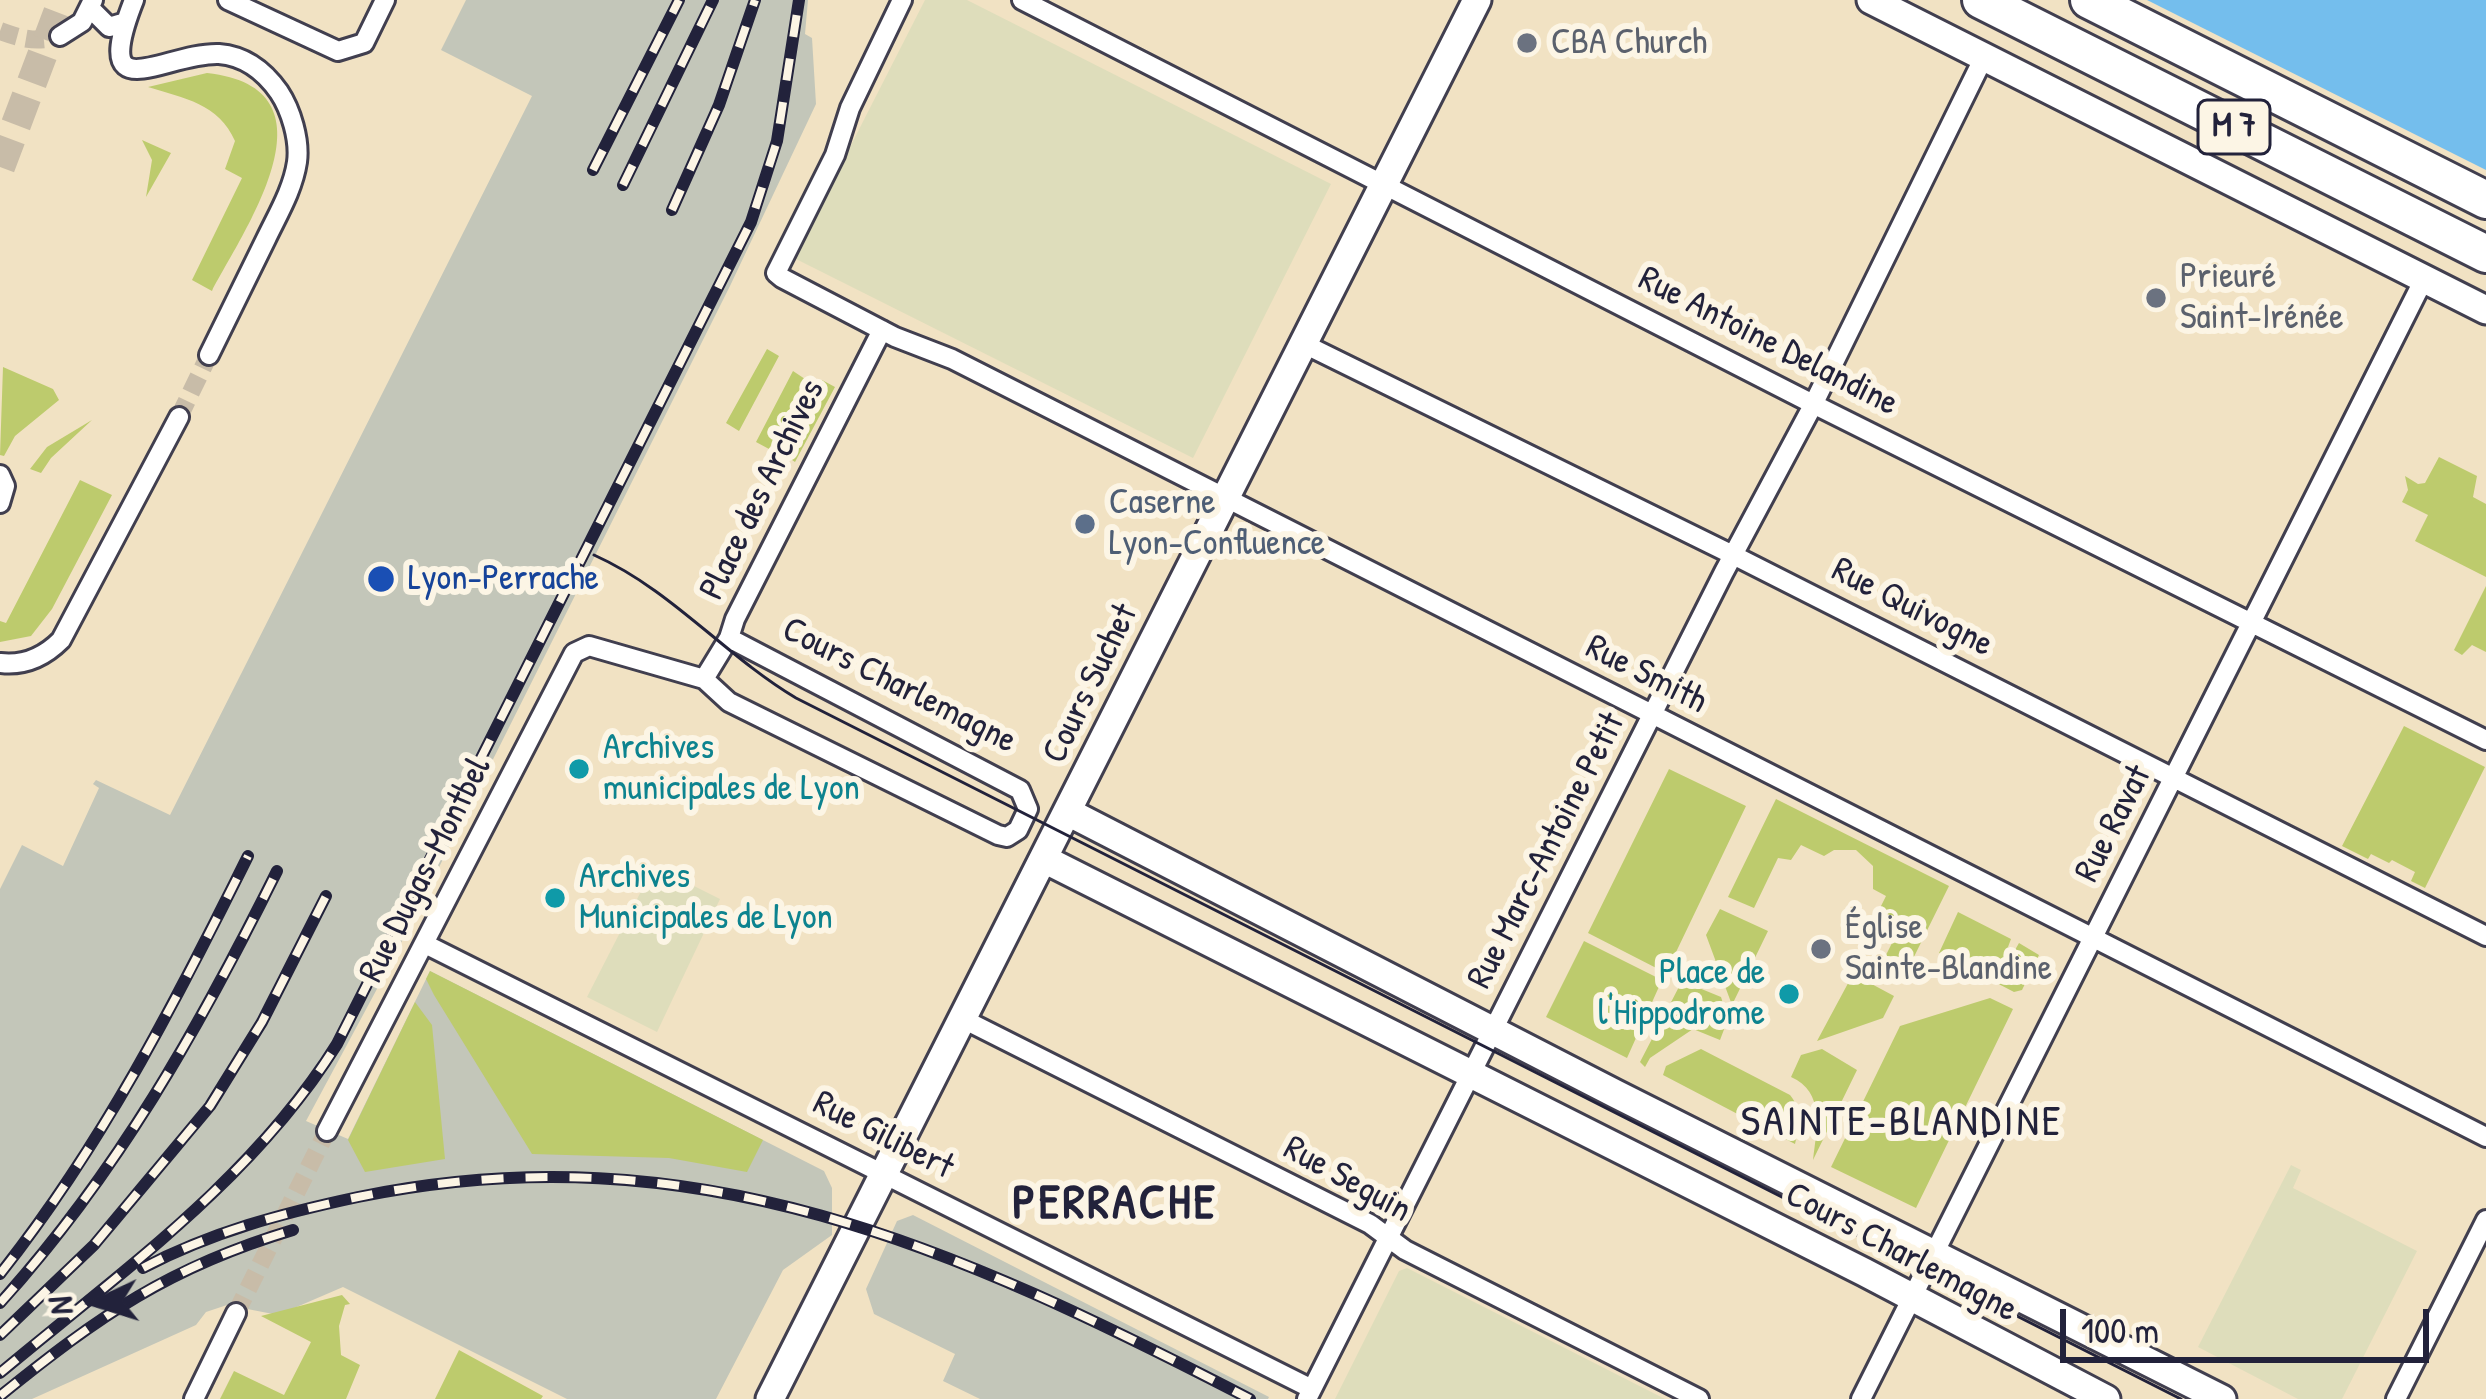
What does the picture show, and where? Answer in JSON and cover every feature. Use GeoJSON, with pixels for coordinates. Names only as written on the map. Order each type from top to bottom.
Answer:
{"type":"FeatureCollection","features":[{"type":"Feature","properties":{"kind":"highway","name":"M 7"},"geometry":{"type":"LineString","coordinates":[[1981,0],[2486,254]]}},
{"type":"Feature","properties":{"kind":"highway","name":"M 7"},"geometry":{"type":"LineString","coordinates":[[2089,0],[2486,200]]}},
{"type":"Feature","properties":{"kind":"street"},"geometry":{"type":"LineString","coordinates":[[134,0],[118,49],[126,63],[139,70],[224,54],[251,63],[286,104],[296,140],[298,160],[290,191],[209,355]]}},
{"type":"Feature","properties":{"kind":"street"},"geometry":{"type":"LineString","coordinates":[[228,0],[338,51],[364,43],[386,0]]}},
{"type":"Feature","properties":{"kind":"street","name":"Rue Smith"},"geometry":{"type":"LineString","coordinates":[[902,0],[850,108],[836,155],[776,273],[882,331],[952,359],[2486,1137]]}},
{"type":"Feature","properties":{"kind":"street","name":"Rue Antoine Delandine"},"geometry":{"type":"LineString","coordinates":[[1022,0],[1813,404],[2486,740]]}},
{"type":"Feature","properties":{"kind":"street","name":"Cours Suchet"},"geometry":{"type":"LineString","coordinates":[[770,1399],[1477,0]]}},
{"type":"Feature","properties":{"kind":"street"},"geometry":{"type":"LineString","coordinates":[[1871,0],[2486,310]]}},
{"type":"Feature","properties":{"kind":"street"},"geometry":{"type":"LineString","coordinates":[[60,36],[82,22],[92,4],[110,27],[126,22]]}},
{"type":"Feature","properties":{"kind":"street","name":"Rue Marc-Antoine Petit"},"geometry":{"type":"LineString","coordinates":[[1494,1032],[1984,57]]}},
{"type":"Feature","properties":{"kind":"street","name":"Rue Ravat"},"geometry":{"type":"LineString","coordinates":[[1861,1399],[2424,279]]}},
{"type":"Feature","properties":{"kind":"street","name":"Place des Archives"},"geometry":{"type":"LineString","coordinates":[[704,679],[882,331]]}},
{"type":"Feature","properties":{"kind":"street","name":"Rue Quivogne"},"geometry":{"type":"LineString","coordinates":[[1304,344],[2486,936]]}},
{"type":"Feature","properties":{"kind":"street"},"geometry":{"type":"LineString","coordinates":[[0,663],[33,660],[49,653],[61,640],[179,417]]}},
{"type":"Feature","properties":{"kind":"street"},"geometry":{"type":"LineString","coordinates":[[0,475],[5,486],[0,503]]}},
{"type":"Feature","properties":{"kind":"street","name":"Cours Charlemagne"},"geometry":{"type":"LineString","coordinates":[[589,646],[704,679],[729,702],[998,835],[1007,837],[1018,830],[1028,808],[1020,790],[729,638]]}},
{"type":"Feature","properties":{"kind":"street","name":"Rue Dugas-Montbel"},"geometry":{"type":"LineString","coordinates":[[327,1131],[574,653],[589,646]]}},
{"type":"Feature","properties":{"kind":"street","name":"Cours Charlemagne"},"geometry":{"type":"LineString","coordinates":[[1068,812],[2222,1399]]}},
{"type":"Feature","properties":{"kind":"street","name":"Cours Charlemagne"},"geometry":{"type":"LineString","coordinates":[[1044,859],[2106,1399]]}},
{"type":"Feature","properties":{"kind":"street","name":"Rue Gilibert"},"geometry":{"type":"LineString","coordinates":[[425,944],[884,1173],[1309,1394]]}},
{"type":"Feature","properties":{"kind":"street","name":"Rue Seguin"},"geometry":{"type":"LineString","coordinates":[[963,1019],[1370,1224],[1390,1239],[1699,1399]]}},
{"type":"Feature","properties":{"kind":"street"},"geometry":{"type":"LineString","coordinates":[[1309,1394],[1469,1073],[1494,1032]]}},
{"type":"Feature","properties":{"kind":"street"},"geometry":{"type":"LineString","coordinates":[[2396,1399],[2486,1220]]}},
{"type":"Feature","properties":{"kind":"street"},"geometry":{"type":"LineString","coordinates":[[194,1399],[236,1312]]}},
{"type":"Feature","properties":{"kind":"shaded area"},"geometry":{"type":"Polygon","coordinates":[[[466,0],[808,0],[805,34],[812,38],[816,104],[730,286],[392,961],[306,1121],[348,1139],[430,971],[824,1171],[832,1188],[832,1235],[783,1270],[716,1399],[567,1399],[343,1287],[278,1315],[227,1305],[206,1312],[196,1325],[32,1399],[0,1399],[0,889],[22,845],[63,866],[99,788],[93,784],[96,780],[170,815],[532,96],[441,50],[466,0]]]}},
{"type":"Feature","properties":{"kind":"shaded area"},"geometry":{"type":"Polygon","coordinates":[[[925,0],[967,0],[1331,184],[1193,458],[796,259],[925,0]]]}},
{"type":"Feature","properties":{"kind":"shaded area"},"geometry":{"type":"Polygon","coordinates":[[[654,866],[720,899],[657,1032],[587,997],[654,866]]]}},
{"type":"Feature","properties":{"kind":"shaded area"},"geometry":{"type":"Polygon","coordinates":[[[2291,1165],[2301,1170],[2293,1188],[2417,1251],[2342,1399],[2298,1399],[2198,1347],[2291,1165]]]}},
{"type":"Feature","properties":{"kind":"shaded area"},"geometry":{"type":"Polygon","coordinates":[[[913,1215],[1268,1399],[980,1399],[943,1381],[955,1354],[874,1314],[866,1289],[897,1221],[913,1215]]]}},
{"type":"Feature","properties":{"kind":"shaded area"},"geometry":{"type":"Polygon","coordinates":[[[1407,1268],[1665,1399],[1335,1399],[1399,1271],[1407,1268]]]}},
{"type":"Feature","properties":{"kind":"green space"},"geometry":{"type":"Polygon","coordinates":[[[207,73],[248,84],[270,104],[277,132],[273,164],[261,198],[212,291],[192,280],[242,178],[225,169],[235,141],[210,111],[148,87],[207,73]]]}},
{"type":"Feature","properties":{"kind":"green space"},"geometry":{"type":"Polygon","coordinates":[[[142,140],[171,153],[146,197],[152,160],[142,140]]]}},
{"type":"Feature","properties":{"kind":"green space"},"geometry":{"type":"Polygon","coordinates":[[[767,349],[779,356],[739,431],[726,423],[767,349]]]}},
{"type":"Feature","properties":{"kind":"green space"},"geometry":{"type":"Polygon","coordinates":[[[3,367],[53,389],[59,400],[15,436],[4,456],[0,455],[3,367]]]}},
{"type":"Feature","properties":{"kind":"green space"},"geometry":{"type":"Polygon","coordinates":[[[793,371],[805,379],[769,449],[756,442],[793,371]]]}},
{"type":"Feature","properties":{"kind":"green space"},"geometry":{"type":"Polygon","coordinates":[[[822,380],[835,387],[795,462],[782,453],[822,380]]]}},
{"type":"Feature","properties":{"kind":"green space"},"geometry":{"type":"Polygon","coordinates":[[[92,420],[41,473],[30,469],[47,447],[92,420]]]}},
{"type":"Feature","properties":{"kind":"green space"},"geometry":{"type":"Polygon","coordinates":[[[2439,457],[2477,476],[2473,497],[2486,504],[2486,577],[2415,541],[2428,515],[2402,502],[2408,490],[2405,476],[2425,483],[2439,457]]]}},
{"type":"Feature","properties":{"kind":"green space"},"geometry":{"type":"Polygon","coordinates":[[[80,480],[112,495],[52,609],[31,636],[0,642],[0,621],[6,623],[80,480]]]}},
{"type":"Feature","properties":{"kind":"green space"},"geometry":{"type":"Polygon","coordinates":[[[2486,586],[2486,652],[2472,645],[2462,655],[2454,650],[2486,586]]]}},
{"type":"Feature","properties":{"kind":"green space"},"geometry":{"type":"Polygon","coordinates":[[[2404,726],[2485,767],[2425,888],[2411,881],[2415,872],[2392,860],[2389,863],[2371,854],[2368,859],[2342,846],[2404,726]]]}},
{"type":"Feature","properties":{"kind":"green space"},"geometry":{"type":"Polygon","coordinates":[[[1669,769],[1746,806],[1666,973],[1588,933],[1669,769]]]}},
{"type":"Feature","properties":{"kind":"green space"},"geometry":{"type":"Polygon","coordinates":[[[1776,799],[1949,886],[1902,981],[1880,967],[1903,921],[1879,910],[1886,896],[1873,889],[1873,866],[1856,850],[1834,850],[1824,856],[1801,845],[1791,860],[1778,858],[1754,908],[1728,897],[1776,799]]]}},
{"type":"Feature","properties":{"kind":"green space"},"geometry":{"type":"Polygon","coordinates":[[[1720,909],[1768,931],[1732,1005],[1706,935],[1720,909]]]}},
{"type":"Feature","properties":{"kind":"green space"},"geometry":{"type":"Polygon","coordinates":[[[1958,912],[2011,939],[2008,947],[2015,950],[2019,943],[2039,955],[2022,990],[2014,992],[1939,953],[1958,912]]]}},
{"type":"Feature","properties":{"kind":"green space"},"geometry":{"type":"Polygon","coordinates":[[[1584,941],[1662,980],[1627,1058],[1546,1017],[1584,941]]]}},
{"type":"Feature","properties":{"kind":"green space"},"geometry":{"type":"Polygon","coordinates":[[[430,971],[763,1140],[747,1172],[669,1158],[532,1154],[434,995],[426,979],[430,971]]]}},
{"type":"Feature","properties":{"kind":"green space"},"geometry":{"type":"Polygon","coordinates":[[[1853,974],[1894,996],[1883,1018],[1817,1041],[1853,974]]]}},
{"type":"Feature","properties":{"kind":"green space"},"geometry":{"type":"Polygon","coordinates":[[[1682,981],[1721,997],[1728,1019],[1720,1040],[1693,1029],[1650,1058],[1645,1067],[1640,1062],[1682,981]]]}},
{"type":"Feature","properties":{"kind":"green space"},"geometry":{"type":"Polygon","coordinates":[[[1990,998],[2013,1009],[1916,1208],[1831,1167],[1900,1026],[1990,998]]]}},
{"type":"Feature","properties":{"kind":"green space"},"geometry":{"type":"Polygon","coordinates":[[[415,1002],[432,1025],[445,1159],[365,1172],[348,1140],[415,1002]]]}},
{"type":"Feature","properties":{"kind":"green space"},"geometry":{"type":"Polygon","coordinates":[[[1701,1049],[1790,1095],[1799,1118],[1795,1144],[1663,1075],[1666,1066],[1701,1049]]]}},
{"type":"Feature","properties":{"kind":"green space"},"geometry":{"type":"Polygon","coordinates":[[[1822,1049],[1857,1070],[1813,1160],[1814,1101],[1791,1077],[1801,1055],[1822,1049]]]}},
{"type":"Feature","properties":{"kind":"green space"},"geometry":{"type":"Polygon","coordinates":[[[342,1295],[350,1304],[345,1305],[339,1326],[341,1355],[360,1365],[346,1399],[220,1399],[234,1371],[284,1395],[311,1342],[261,1316],[342,1295]]]}},
{"type":"Feature","properties":{"kind":"green space"},"geometry":{"type":"Polygon","coordinates":[[[459,1350],[543,1396],[435,1399],[459,1350]]]}},
{"type":"Feature","properties":{"kind":"water"},"geometry":{"type":"Polygon","coordinates":[[[2147,0],[2486,0],[2486,170],[2147,0]]]}},
{"type":"Feature","properties":{"kind":"tunnel"},"geometry":{"type":"LineString","coordinates":[[0,167],[63,0]]}},
{"type":"Feature","properties":{"kind":"tunnel"},"geometry":{"type":"LineString","coordinates":[[0,31],[30,39],[60,36]]}},
{"type":"Feature","properties":{"kind":"tunnel"},"geometry":{"type":"LineString","coordinates":[[179,417],[209,355]]}},
{"type":"Feature","properties":{"kind":"tunnel"},"geometry":{"type":"LineString","coordinates":[[236,1313],[327,1131]]}},
{"type":"Feature","properties":{"kind":"tram line"},"geometry":{"type":"LineString","coordinates":[[594,555],[648,586],[796,698],[2181,1399]]}},
{"type":"Feature","properties":{"kind":"railway"},"geometry":{"type":"LineString","coordinates":[[593,170],[679,0]]}},
{"type":"Feature","properties":{"kind":"railway"},"geometry":{"type":"LineString","coordinates":[[623,185],[713,0]]}},
{"type":"Feature","properties":{"kind":"railway"},"geometry":{"type":"LineString","coordinates":[[672,210],[719,105],[755,0]]}},
{"type":"Feature","properties":{"kind":"railway"},"geometry":{"type":"LineString","coordinates":[[0,1373],[138,1260],[225,1181],[303,1093],[337,1044],[751,222],[777,141],[799,0]]}},
{"type":"Feature","properties":{"kind":"railway"},"geometry":{"type":"LineString","coordinates":[[0,1274],[104,1124],[248,856]]}},
{"type":"Feature","properties":{"kind":"railway"},"geometry":{"type":"LineString","coordinates":[[0,1303],[82,1202],[154,1097],[277,871]]}},
{"type":"Feature","properties":{"kind":"railway"},"geometry":{"type":"LineString","coordinates":[[0,1335],[94,1245],[210,1106],[262,1022],[326,896]]}},
{"type":"Feature","properties":{"kind":"railway"},"geometry":{"type":"LineString","coordinates":[[143,1268],[221,1234],[302,1210],[481,1180],[599,1178],[712,1191],[821,1216],[928,1251],[1035,1294],[1250,1399]]}},
{"type":"Feature","properties":{"kind":"railway"},"geometry":{"type":"LineString","coordinates":[[0,1396],[137,1297],[209,1260],[293,1230]]}},
{"type":"Feature","properties":{"kind":"place","name":"CBA Church"},"geometry":{"type":"Point","coordinates":[1527,43]}},
{"type":"Feature","properties":{"kind":"place","name":"Prieuré Saint-Irénée"},"geometry":{"type":"Point","coordinates":[2156,298]}},
{"type":"Feature","properties":{"kind":"place","name":"Caserne Lyon-Confluence"},"geometry":{"type":"Point","coordinates":[1085,524]}},
{"type":"Feature","properties":{"kind":"place","name":"Lyon-Perrache"},"geometry":{"type":"Point","coordinates":[381,579]}},
{"type":"Feature","properties":{"kind":"place","name":"Archives municipales de Lyon"},"geometry":{"type":"Point","coordinates":[579,769]}},
{"type":"Feature","properties":{"kind":"place","name":"Archives Municipales de Lyon"},"geometry":{"type":"Point","coordinates":[555,898]}},
{"type":"Feature","properties":{"kind":"place","name":"Église Sainte-Blandine"},"geometry":{"type":"Point","coordinates":[1821,949]}},
{"type":"Feature","properties":{"kind":"place","name":"Place de l'Hippodrome"},"geometry":{"type":"Point","coordinates":[1789,994]}},
{"type":"Feature","properties":{"kind":"district","name":"SAINTE-BLANDINE"},"geometry":{"type":"Point","coordinates":[1902,1124]}},
{"type":"Feature","properties":{"kind":"district","name":"PERRACHE"},"geometry":{"type":"Point","coordinates":[1115,1205]}}]}
